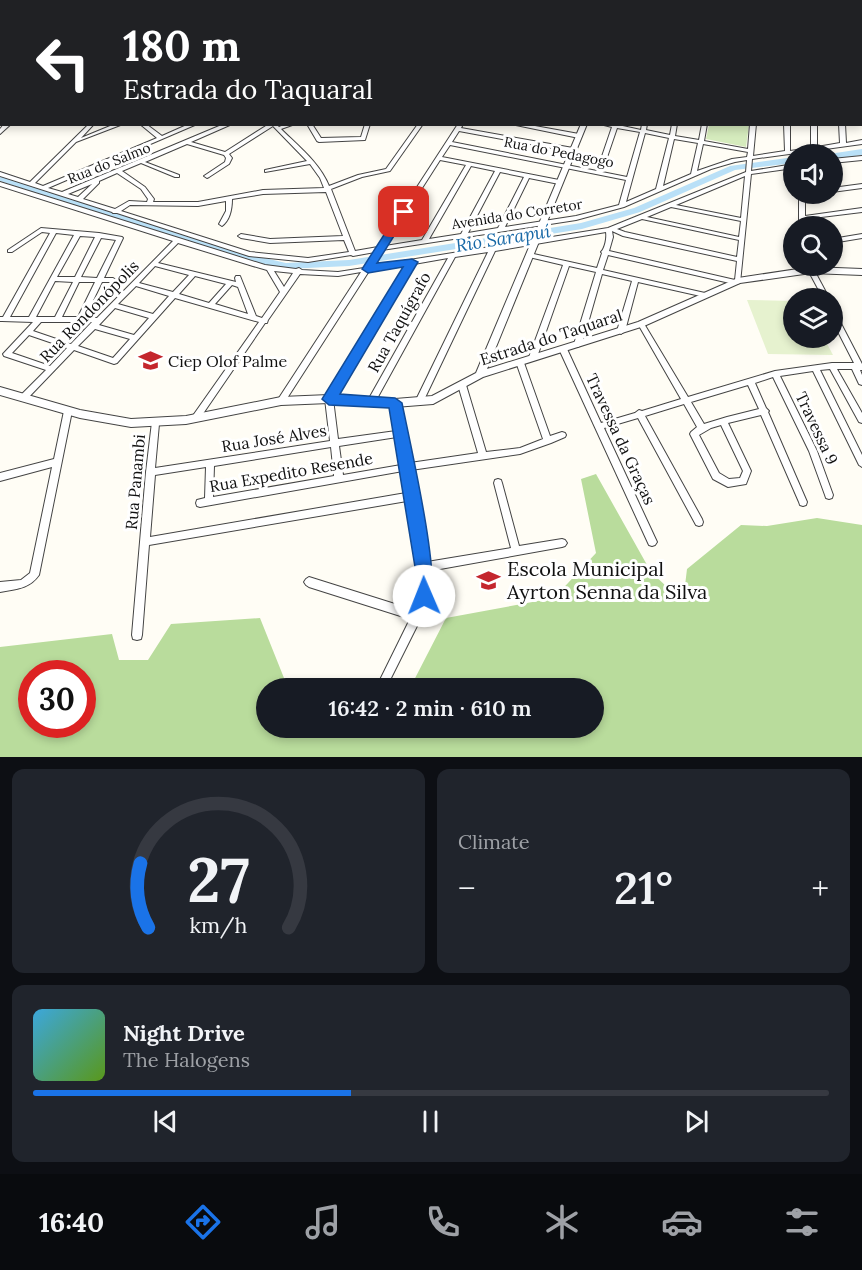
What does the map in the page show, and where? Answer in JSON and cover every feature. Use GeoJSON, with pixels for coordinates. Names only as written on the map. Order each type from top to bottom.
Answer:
{"type":"FeatureCollection","features":[{"type":"Feature","properties":{"kind":"street"},"geometry":{"type":"LineString","coordinates":[[32,183],[90,126]]}},
{"type":"Feature","properties":{"kind":"street"},"geometry":{"type":"LineString","coordinates":[[73,143],[116,126]]}},
{"type":"Feature","properties":{"kind":"street"},"geometry":{"type":"LineString","coordinates":[[145,126],[161,138]]}},
{"type":"Feature","properties":{"kind":"street"},"geometry":{"type":"LineString","coordinates":[[45,187],[190,126]]}},
{"type":"Feature","properties":{"kind":"street","name":"Rua do Salmo"},"geometry":{"type":"LineString","coordinates":[[63,194],[143,163],[226,126]]}},
{"type":"Feature","properties":{"kind":"street"},"geometry":{"type":"LineString","coordinates":[[226,154],[275,126],[311,162],[329,189],[353,254]]}},
{"type":"Feature","properties":{"kind":"street"},"geometry":{"type":"LineString","coordinates":[[310,126],[319,140],[363,139],[367,126]]}},
{"type":"Feature","properties":{"kind":"street"},"geometry":{"type":"LineString","coordinates":[[116,212],[129,203],[198,204],[263,192],[329,189],[360,176],[382,173],[391,167],[420,126]]}},
{"type":"Feature","properties":{"kind":"street"},"geometry":{"type":"LineString","coordinates":[[524,126],[579,136]]}},
{"type":"Feature","properties":{"kind":"street"},"geometry":{"type":"LineString","coordinates":[[480,375],[583,126]]}},
{"type":"Feature","properties":{"kind":"street"},"geometry":{"type":"LineString","coordinates":[[599,173],[615,126],[702,142],[750,156]]}},
{"type":"Feature","properties":{"kind":"street"},"geometry":{"type":"LineString","coordinates":[[622,206],[644,126]]}},
{"type":"Feature","properties":{"kind":"street"},"geometry":{"type":"LineString","coordinates":[[659,190],[675,126]]}},
{"type":"Feature","properties":{"kind":"street"},"geometry":{"type":"LineString","coordinates":[[694,174],[705,126]]}},
{"type":"Feature","properties":{"kind":"street"},"geometry":{"type":"LineString","coordinates":[[604,252],[736,282],[753,126]]}},
{"type":"Feature","properties":{"kind":"street"},"geometry":{"type":"LineString","coordinates":[[787,126],[787,144]]}},
{"type":"Feature","properties":{"kind":"street"},"geometry":{"type":"LineString","coordinates":[[814,126],[814,144]]}},
{"type":"Feature","properties":{"kind":"street"},"geometry":{"type":"LineString","coordinates":[[842,126],[843,144]]}},
{"type":"Feature","properties":{"kind":"street"},"geometry":{"type":"LineString","coordinates":[[281,401],[460,127],[573,150]]}},
{"type":"Feature","properties":{"kind":"street","name":"Avenida do Corretor"},"geometry":{"type":"LineString","coordinates":[[843,144],[862,142]]}},
{"type":"Feature","properties":{"kind":"street"},"geometry":{"type":"LineString","coordinates":[[189,143],[226,154],[229,158],[227,163],[207,176]]}},
{"type":"Feature","properties":{"kind":"street","name":"Rua do Pedagogo"},"geometry":{"type":"LineString","coordinates":[[449,143],[629,179]]}},
{"type":"Feature","properties":{"kind":"street","name":"Avenida do Corretor"},"geometry":{"type":"LineString","coordinates":[[0,184],[175,242],[270,269],[338,274],[369,267],[492,250],[622,206],[694,174],[750,156],[783,152]]}},
{"type":"Feature","properties":{"kind":"street"},"geometry":{"type":"LineString","coordinates":[[439,158],[559,182]]}},
{"type":"Feature","properties":{"kind":"street"},"geometry":{"type":"LineString","coordinates":[[843,160],[862,158]]}},
{"type":"Feature","properties":{"kind":"street"},"geometry":{"type":"LineString","coordinates":[[267,171],[311,162]]}},
{"type":"Feature","properties":{"kind":"street"},"geometry":{"type":"LineString","coordinates":[[143,163],[177,176]]}},
{"type":"Feature","properties":{"kind":"street"},"geometry":{"type":"LineString","coordinates":[[424,241],[470,164]]}},
{"type":"Feature","properties":{"kind":"street","name":"Avenida do Corretor"},"geometry":{"type":"LineString","coordinates":[[0,174],[267,258],[308,260],[378,251],[501,229],[538,233],[610,230],[674,206],[748,170],[783,167]]}},
{"type":"Feature","properties":{"kind":"street"},"geometry":{"type":"LineString","coordinates":[[464,235],[498,170]]}},
{"type":"Feature","properties":{"kind":"street"},"geometry":{"type":"LineString","coordinates":[[118,172],[148,194],[151,200],[149,204]]}},
{"type":"Feature","properties":{"kind":"street"},"geometry":{"type":"LineString","coordinates":[[501,229],[527,176]]}},
{"type":"Feature","properties":{"kind":"street"},"geometry":{"type":"LineString","coordinates":[[79,200],[98,180]]}},
{"type":"Feature","properties":{"kind":"street"},"geometry":{"type":"LineString","coordinates":[[843,189],[862,186]]}},
{"type":"Feature","properties":{"kind":"street"},"geometry":{"type":"LineString","coordinates":[[222,224],[229,211],[229,199]]}},
{"type":"Feature","properties":{"kind":"street"},"geometry":{"type":"LineString","coordinates":[[674,206],[743,220]]}},
{"type":"Feature","properties":{"kind":"street"},"geometry":{"type":"LineString","coordinates":[[817,216],[862,210]]}},
{"type":"Feature","properties":{"kind":"street"},"geometry":{"type":"LineString","coordinates":[[644,218],[741,239]]}},
{"type":"Feature","properties":{"kind":"street"},"geometry":{"type":"LineString","coordinates":[[578,344],[610,230],[739,259]]}},
{"type":"Feature","properties":{"kind":"street"},"geometry":{"type":"LineString","coordinates":[[10,251],[38,231],[120,238],[80,320]]}},
{"type":"Feature","properties":{"kind":"street"},"geometry":{"type":"LineString","coordinates":[[54,231],[2,319],[80,320],[97,323],[136,338]]}},
{"type":"Feature","properties":{"kind":"street"},"geometry":{"type":"LineString","coordinates":[[51,369],[7,354],[35,320],[78,233]]}},
{"type":"Feature","properties":{"kind":"street"},"geometry":{"type":"LineString","coordinates":[[57,320],[99,235]]}},
{"type":"Feature","properties":{"kind":"street"},"geometry":{"type":"LineString","coordinates":[[241,236],[270,241],[347,238]]}},
{"type":"Feature","properties":{"kind":"street"},"geometry":{"type":"LineString","coordinates":[[843,239],[862,236]]}},
{"type":"Feature","properties":{"kind":"street","name":"Rua Rondonópolis"},"geometry":{"type":"LineString","coordinates":[[23,398],[175,242]]}},
{"type":"Feature","properties":{"kind":"street"},"geometry":{"type":"LineString","coordinates":[[419,402],[492,250]]}},
{"type":"Feature","properties":{"kind":"street"},"geometry":{"type":"LineString","coordinates":[[529,255],[705,295]]}},
{"type":"Feature","properties":{"kind":"street","name":"Rua Taquígrafo"},"geometry":{"type":"LineString","coordinates":[[371,402],[452,256]]}},
{"type":"Feature","properties":{"kind":"street"},"geometry":{"type":"LineString","coordinates":[[339,479],[329,399],[412,262]]}},
{"type":"Feature","properties":{"kind":"street"},"geometry":{"type":"LineString","coordinates":[[154,264],[230,283],[239,281],[253,318]]}},
{"type":"Feature","properties":{"kind":"street"},"geometry":{"type":"LineString","coordinates":[[533,357],[567,264]]}},
{"type":"Feature","properties":{"kind":"street"},"geometry":{"type":"LineString","coordinates":[[270,269],[284,292]]}},
{"type":"Feature","properties":{"kind":"street"},"geometry":{"type":"LineString","coordinates":[[195,419],[299,270]]}},
{"type":"Feature","properties":{"kind":"street","name":"Estrada do Taquaral"},"geometry":{"type":"LineString","coordinates":[[843,271],[862,272]]}},
{"type":"Feature","properties":{"kind":"street","name":"Estrada do Taquaral"},"geometry":{"type":"LineString","coordinates":[[0,391],[105,420],[155,424],[195,419],[281,401],[329,399],[419,402],[448,395],[480,375],[641,324],[736,282],[783,272]]}},
{"type":"Feature","properties":{"kind":"street"},"geometry":{"type":"LineString","coordinates":[[27,332],[111,361],[117,359],[194,273]]}},
{"type":"Feature","properties":{"kind":"street"},"geometry":{"type":"LineString","coordinates":[[54,279],[113,280]]}},
{"type":"Feature","properties":{"kind":"street"},"geometry":{"type":"LineString","coordinates":[[621,331],[636,279]]}},
{"type":"Feature","properties":{"kind":"street"},"geometry":{"type":"LineString","coordinates":[[211,305],[230,283]]}},
{"type":"Feature","properties":{"kind":"street"},"geometry":{"type":"LineString","coordinates":[[135,284],[265,321]]}},
{"type":"Feature","properties":{"kind":"street"},"geometry":{"type":"LineString","coordinates":[[115,306],[155,317]]}},
{"type":"Feature","properties":{"kind":"street"},"geometry":{"type":"LineString","coordinates":[[641,324],[702,428]]}},
{"type":"Feature","properties":{"kind":"street"},"geometry":{"type":"LineString","coordinates":[[843,334],[859,366],[862,382]]}},
{"type":"Feature","properties":{"kind":"street","name":"Travessa da Graças"},"geometry":{"type":"LineString","coordinates":[[563,349],[601,426],[652,542]]}},
{"type":"Feature","properties":{"kind":"street"},"geometry":{"type":"LineString","coordinates":[[520,362],[548,441]]}},
{"type":"Feature","properties":{"kind":"street"},"geometry":{"type":"LineString","coordinates":[[601,426],[775,374],[832,366],[859,366]]}},
{"type":"Feature","properties":{"kind":"street"},"geometry":{"type":"LineString","coordinates":[[832,366],[862,420]]}},
{"type":"Feature","properties":{"kind":"street"},"geometry":{"type":"LineString","coordinates":[[814,368],[862,463]]}},
{"type":"Feature","properties":{"kind":"street","name":"Travessa 9"},"geometry":{"type":"LineString","coordinates":[[775,374],[804,430],[829,495]]}},
{"type":"Feature","properties":{"kind":"street"},"geometry":{"type":"LineString","coordinates":[[751,382],[804,502]]}},
{"type":"Feature","properties":{"kind":"street"},"geometry":{"type":"LineString","coordinates":[[462,385],[483,455]]}},
{"type":"Feature","properties":{"kind":"street"},"geometry":{"type":"LineString","coordinates":[[386,678],[417,616],[424,596],[424,567],[395,403]]}},
{"type":"Feature","properties":{"kind":"street"},"geometry":{"type":"LineString","coordinates":[[0,587],[23,584],[34,575],[68,411]]}},
{"type":"Feature","properties":{"kind":"street"},"geometry":{"type":"LineString","coordinates":[[724,422],[747,471],[743,481],[722,482],[716,476],[694,434],[702,428],[724,422],[765,411]]}},
{"type":"Feature","properties":{"kind":"street"},"geometry":{"type":"LineString","coordinates":[[639,413],[699,522]]}},
{"type":"Feature","properties":{"kind":"street","name":"Rua Panambi"},"geometry":{"type":"LineString","coordinates":[[137,635],[155,424]]}},
{"type":"Feature","properties":{"kind":"street","name":"Rua José Alves"},"geometry":{"type":"LineString","coordinates":[[150,472],[401,433]]}},
{"type":"Feature","properties":{"kind":"street","name":"Rua Expedito Resende"},"geometry":{"type":"LineString","coordinates":[[210,464],[204,502],[408,467],[520,451],[562,435]]}},
{"type":"Feature","properties":{"kind":"street"},"geometry":{"type":"LineString","coordinates":[[0,477],[57,462]]}},
{"type":"Feature","properties":{"kind":"street"},"geometry":{"type":"LineString","coordinates":[[498,483],[516,551]]}},
{"type":"Feature","properties":{"kind":"street"},"geometry":{"type":"LineString","coordinates":[[144,542],[412,496]]}},
{"type":"Feature","properties":{"kind":"street"},"geometry":{"type":"LineString","coordinates":[[424,567],[562,543]]}},
{"type":"Feature","properties":{"kind":"street"},"geometry":{"type":"LineString","coordinates":[[309,582],[417,616]]}},
{"type":"Feature","properties":{"kind":"green space"},"geometry":{"type":"Polygon","coordinates":[[[709,126],[749,126],[746,147],[706,139],[709,126]]]}},
{"type":"Feature","properties":{"kind":"green space"},"geometry":{"type":"Polygon","coordinates":[[[747,300],[783,301],[783,348],[829,348],[833,355],[768,354],[747,300]]]}},
{"type":"Feature","properties":{"kind":"green space"},"geometry":{"type":"Polygon","coordinates":[[[596,474],[651,572],[683,602],[687,569],[741,525],[767,526],[817,518],[862,525],[862,757],[0,757],[0,647],[112,634],[119,660],[148,660],[171,624],[260,618],[284,678],[256,678],[256,738],[604,738],[604,678],[415,678],[446,618],[554,598],[596,553],[581,479],[596,474]]]}},
{"type":"Feature","properties":{"kind":"waterway","name":"Rio Sarapuí"},"geometry":{"type":"LineString","coordinates":[[843,155],[862,152]]}},
{"type":"Feature","properties":{"kind":"waterway","name":"Rio Sarapuí"},"geometry":{"type":"LineString","coordinates":[[0,178],[227,252],[286,266],[349,263],[582,226],[637,210],[733,168],[783,161]]}},
{"type":"Feature","properties":{"kind":"place","name":"Ciep Olof Palme"},"geometry":{"type":"Point","coordinates":[150,361]}},
{"type":"Feature","properties":{"kind":"place","name":"Escola Municipal Ayrton Senna da Silva"},"geometry":{"type":"Point","coordinates":[489,580]}},
{"type":"Feature","properties":{"kind":"route"},"geometry":{"type":"LineString","coordinates":[[404,212],[368,269],[412,262],[329,399],[395,403],[424,567],[426,583],[424,596]]}}]}
